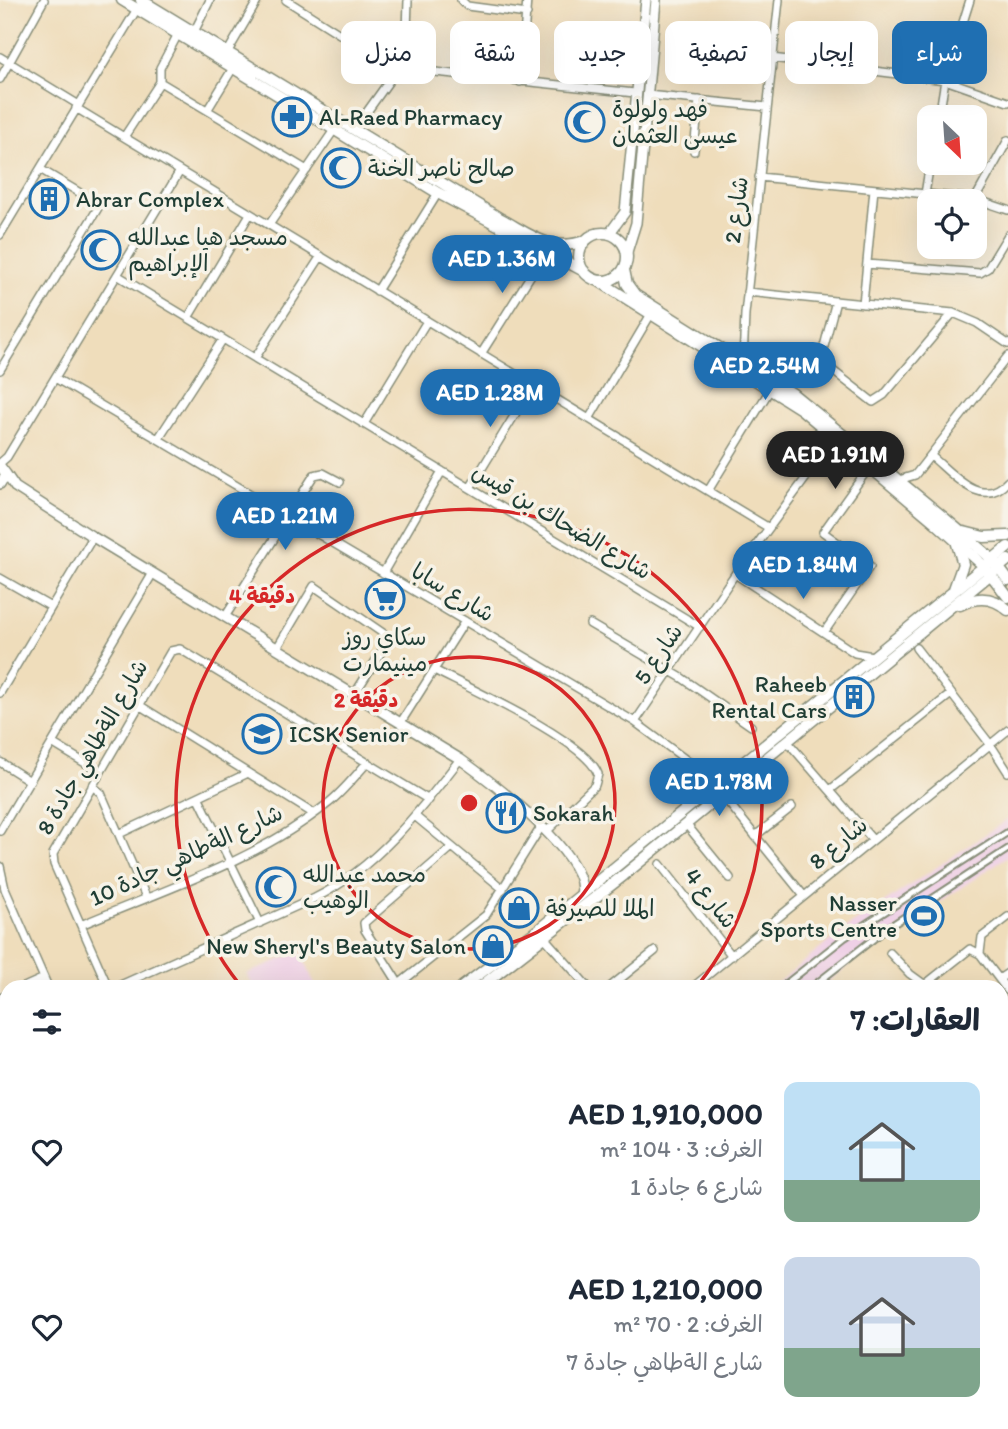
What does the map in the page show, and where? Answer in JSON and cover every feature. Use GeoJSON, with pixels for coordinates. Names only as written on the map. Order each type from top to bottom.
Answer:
{"type":"FeatureCollection","features":[{"type":"Feature","properties":{"kind":"main road"},"geometry":{"type":"LineString","coordinates":[[122,0],[139,4],[194,32],[500,219],[551,246],[570,247],[594,235],[609,234],[622,242],[627,252],[624,270],[626,284],[635,295],[793,394],[913,491],[992,568],[1008,580]]}},
{"type":"Feature","properties":{"kind":"main road"},"geometry":{"type":"LineString","coordinates":[[139,4],[178,34],[334,130],[438,193],[583,271],[771,388],[957,535],[1008,536]]}},
{"type":"Feature","properties":{"kind":"main road"},"geometry":{"type":"LineString","coordinates":[[583,271],[579,256],[585,241]]}},
{"type":"Feature","properties":{"kind":"main road"},"geometry":{"type":"LineString","coordinates":[[599,281],[610,280],[624,270]]}},
{"type":"Feature","properties":{"kind":"main road"},"geometry":{"type":"LineString","coordinates":[[953,592],[962,564],[957,535]]}},
{"type":"Feature","properties":{"kind":"main road"},"geometry":{"type":"LineString","coordinates":[[472,980],[541,934],[723,795],[935,619],[992,568],[1008,547]]}},
{"type":"Feature","properties":{"kind":"main road"},"geometry":{"type":"LineString","coordinates":[[488,980],[581,895],[873,656],[953,592],[1008,560]]}},
{"type":"Feature","properties":{"kind":"main road"},"geometry":{"type":"LineString","coordinates":[[992,568],[1008,597]]}},
{"type":"Feature","properties":{"kind":"main road"},"geometry":{"type":"LineString","coordinates":[[935,619],[977,598],[992,599],[1008,610]]}},
{"type":"Feature","properties":{"kind":"street"},"geometry":{"type":"LineString","coordinates":[[0,79],[44,0]]}},
{"type":"Feature","properties":{"kind":"street"},"geometry":{"type":"LineString","coordinates":[[194,32],[209,0]]}},
{"type":"Feature","properties":{"kind":"street"},"geometry":{"type":"LineString","coordinates":[[228,53],[258,0]]}},
{"type":"Feature","properties":{"kind":"street"},"geometry":{"type":"LineString","coordinates":[[286,0],[341,35]]}},
{"type":"Feature","properties":{"kind":"street"},"geometry":{"type":"LineString","coordinates":[[407,21],[408,0]]}},
{"type":"Feature","properties":{"kind":"street"},"geometry":{"type":"LineString","coordinates":[[461,0],[467,6],[527,14]]}},
{"type":"Feature","properties":{"kind":"street"},"geometry":{"type":"LineString","coordinates":[[526,21],[527,0]]}},
{"type":"Feature","properties":{"kind":"street"},"geometry":{"type":"LineString","coordinates":[[609,234],[625,212],[646,0]]}},
{"type":"Feature","properties":{"kind":"street"},"geometry":{"type":"LineString","coordinates":[[627,252],[636,223],[656,0]]}},
{"type":"Feature","properties":{"kind":"street","name":"شارع 2"},"geometry":{"type":"LineString","coordinates":[[744,362],[742,341],[779,0]]}},
{"type":"Feature","properties":{"kind":"street"},"geometry":{"type":"LineString","coordinates":[[963,21],[970,0]]}},
{"type":"Feature","properties":{"kind":"street"},"geometry":{"type":"LineString","coordinates":[[0,235],[139,4]]}},
{"type":"Feature","properties":{"kind":"street"},"geometry":{"type":"LineString","coordinates":[[124,137],[160,82],[160,68],[178,34]]}},
{"type":"Feature","properties":{"kind":"street"},"geometry":{"type":"LineString","coordinates":[[0,57],[124,137],[769,528]]}},
{"type":"Feature","properties":{"kind":"street"},"geometry":{"type":"LineString","coordinates":[[772,58],[892,73]]}},
{"type":"Feature","properties":{"kind":"street"},"geometry":{"type":"LineString","coordinates":[[208,109],[233,68]]}},
{"type":"Feature","properties":{"kind":"street"},"geometry":{"type":"LineString","coordinates":[[160,82],[307,170]]}},
{"type":"Feature","properties":{"kind":"street"},"geometry":{"type":"LineString","coordinates":[[354,130],[385,84]]}},
{"type":"Feature","properties":{"kind":"street"},"geometry":{"type":"LineString","coordinates":[[540,84],[635,93]]}},
{"type":"Feature","properties":{"kind":"street"},"geometry":{"type":"LineString","coordinates":[[941,105],[944,84]]}},
{"type":"Feature","properties":{"kind":"street"},"geometry":{"type":"LineString","coordinates":[[956,84],[1008,102]]}},
{"type":"Feature","properties":{"kind":"street"},"geometry":{"type":"LineString","coordinates":[[647,94],[767,107]]}},
{"type":"Feature","properties":{"kind":"street"},"geometry":{"type":"LineString","coordinates":[[694,151],[699,100]]}},
{"type":"Feature","properties":{"kind":"street"},"geometry":{"type":"LineString","coordinates":[[269,225],[334,130]]}},
{"type":"Feature","properties":{"kind":"street"},"geometry":{"type":"LineString","coordinates":[[981,189],[1008,141]]}},
{"type":"Feature","properties":{"kind":"street"},"geometry":{"type":"LineString","coordinates":[[0,370],[98,208],[97,203],[40,169]]}},
{"type":"Feature","properties":{"kind":"street"},"geometry":{"type":"LineString","coordinates":[[180,171],[3,466],[0,485],[15,487],[460,759],[496,785],[543,830],[578,872],[583,886],[581,895]]}},
{"type":"Feature","properties":{"kind":"street"},"geometry":{"type":"LineString","coordinates":[[760,177],[917,193]]}},
{"type":"Feature","properties":{"kind":"street"},"geometry":{"type":"LineString","coordinates":[[863,304],[874,189]]}},
{"type":"Feature","properties":{"kind":"street"},"geometry":{"type":"LineString","coordinates":[[377,291],[438,193]]}},
{"type":"Feature","properties":{"kind":"street"},"geometry":{"type":"LineString","coordinates":[[987,203],[1008,210]]}},
{"type":"Feature","properties":{"kind":"street"},"geometry":{"type":"LineString","coordinates":[[188,318],[250,214]]}},
{"type":"Feature","properties":{"kind":"street"},"geometry":{"type":"LineString","coordinates":[[867,264],[980,274],[988,268],[1008,235]]}},
{"type":"Feature","properties":{"kind":"street"},"geometry":{"type":"LineString","coordinates":[[481,354],[546,251]]}},
{"type":"Feature","properties":{"kind":"street"},"geometry":{"type":"LineString","coordinates":[[255,358],[321,256]]}},
{"type":"Feature","properties":{"kind":"street","name":"شارع الضحاك بن قيس"},"geometry":{"type":"LineString","coordinates":[[117,275],[700,627]]}},
{"type":"Feature","properties":{"kind":"street"},"geometry":{"type":"LineString","coordinates":[[747,292],[953,313],[971,319],[1008,344]]}},
{"type":"Feature","properties":{"kind":"street"},"geometry":{"type":"LineString","coordinates":[[836,301],[822,354],[823,363],[873,402],[882,397],[953,313]]}},
{"type":"Feature","properties":{"kind":"street"},"geometry":{"type":"LineString","coordinates":[[589,419],[651,314]]}},
{"type":"Feature","properties":{"kind":"street"},"geometry":{"type":"LineString","coordinates":[[364,424],[427,321]]}},
{"type":"Feature","properties":{"kind":"street"},"geometry":{"type":"LineString","coordinates":[[158,439],[223,339]]}},
{"type":"Feature","properties":{"kind":"street"},"geometry":{"type":"LineString","coordinates":[[727,352],[742,341]]}},
{"type":"Feature","properties":{"kind":"street"},"geometry":{"type":"LineString","coordinates":[[900,480],[915,475],[1008,356]]}},
{"type":"Feature","properties":{"kind":"street","name":"شارع سابا"},"geometry":{"type":"LineString","coordinates":[[55,377],[635,722],[689,762],[715,786]]}},
{"type":"Feature","properties":{"kind":"street"},"geometry":{"type":"LineString","coordinates":[[470,488],[533,385]]}},
{"type":"Feature","properties":{"kind":"street"},"geometry":{"type":"LineString","coordinates":[[708,491],[771,388]]}},
{"type":"Feature","properties":{"kind":"street","name":"شارع 5"},"geometry":{"type":"LineString","coordinates":[[635,722],[735,574],[836,437]]}},
{"type":"Feature","properties":{"kind":"street"},"geometry":{"type":"LineString","coordinates":[[931,456],[974,491],[985,494],[1000,491],[1008,481]]}},
{"type":"Feature","properties":{"kind":"street"},"geometry":{"type":"LineString","coordinates":[[3,466],[15,487]]}},
{"type":"Feature","properties":{"kind":"street"},"geometry":{"type":"LineString","coordinates":[[825,631],[870,566],[823,532],[870,466]]}},
{"type":"Feature","properties":{"kind":"street"},"geometry":{"type":"LineString","coordinates":[[383,573],[442,471]]}},
{"type":"Feature","properties":{"kind":"street"},"geometry":{"type":"LineString","coordinates":[[225,617],[316,473],[323,472],[340,482]]}},
{"type":"Feature","properties":{"kind":"street"},"geometry":{"type":"LineString","coordinates":[[913,491],[915,475]]}},
{"type":"Feature","properties":{"kind":"street"},"geometry":{"type":"LineString","coordinates":[[0,693],[93,537]]}},
{"type":"Feature","properties":{"kind":"street"},"geometry":{"type":"LineString","coordinates":[[0,831],[153,573]]}},
{"type":"Feature","properties":{"kind":"street"},"geometry":{"type":"LineString","coordinates":[[735,574],[855,653],[873,656]]}},
{"type":"Feature","properties":{"kind":"street"},"geometry":{"type":"LineString","coordinates":[[0,578],[51,607]]}},
{"type":"Feature","properties":{"kind":"street"},"geometry":{"type":"LineString","coordinates":[[277,648],[314,586],[390,638],[354,695]]}},
{"type":"Feature","properties":{"kind":"street"},"geometry":{"type":"LineString","coordinates":[[401,722],[465,621]]}},
{"type":"Feature","properties":{"kind":"street"},"geometry":{"type":"LineString","coordinates":[[590,624],[670,671],[751,726]]}},
{"type":"Feature","properties":{"kind":"street"},"geometry":{"type":"LineString","coordinates":[[916,648],[990,744],[1008,772]]}},
{"type":"Feature","properties":{"kind":"street","name":"شارع الةطاهي جادة 8"},"geometry":{"type":"LineString","coordinates":[[105,980],[53,854],[169,653],[180,649],[429,800]]}},
{"type":"Feature","properties":{"kind":"street"},"geometry":{"type":"LineString","coordinates":[[854,672],[857,663],[855,653]]}},
{"type":"Feature","properties":{"kind":"street"},"geometry":{"type":"LineString","coordinates":[[404,980],[483,918],[543,830],[595,785],[598,774],[593,763],[561,738],[434,670]]}},
{"type":"Feature","properties":{"kind":"street"},"geometry":{"type":"LineString","coordinates":[[830,790],[951,695]]}},
{"type":"Feature","properties":{"kind":"street"},"geometry":{"type":"LineString","coordinates":[[139,705],[314,814]]}},
{"type":"Feature","properties":{"kind":"street","name":"شارع 8"},"geometry":{"type":"LineString","coordinates":[[702,980],[1008,730]]}},
{"type":"Feature","properties":{"kind":"street"},"geometry":{"type":"LineString","coordinates":[[787,741],[872,839]]}},
{"type":"Feature","properties":{"kind":"street"},"geometry":{"type":"LineString","coordinates":[[52,743],[100,772]]}},
{"type":"Feature","properties":{"kind":"street"},"geometry":{"type":"LineString","coordinates":[[138,980],[337,886],[416,817],[460,759]]}},
{"type":"Feature","properties":{"kind":"street"},"geometry":{"type":"LineString","coordinates":[[0,762],[30,781]]}},
{"type":"Feature","properties":{"kind":"street","name":"شارع الةطاهي جادة 10"},"geometry":{"type":"LineString","coordinates":[[81,925],[279,837],[340,793],[367,763]]}},
{"type":"Feature","properties":{"kind":"street"},"geometry":{"type":"LineString","coordinates":[[119,834],[248,773]]}},
{"type":"Feature","properties":{"kind":"street"},"geometry":{"type":"LineString","coordinates":[[92,786],[102,793],[146,897]]}},
{"type":"Feature","properties":{"kind":"street"},"geometry":{"type":"LineString","coordinates":[[715,786],[804,896]]}},
{"type":"Feature","properties":{"kind":"street"},"geometry":{"type":"LineString","coordinates":[[199,798],[260,923]]}},
{"type":"Feature","properties":{"kind":"street"},"geometry":{"type":"LineString","coordinates":[[755,836],[792,807]]}},
{"type":"Feature","properties":{"kind":"street"},"geometry":{"type":"LineString","coordinates":[[416,817],[503,889]]}},
{"type":"Feature","properties":{"kind":"street"},"geometry":{"type":"LineString","coordinates":[[686,824],[730,878]]}},
{"type":"Feature","properties":{"kind":"street"},"geometry":{"type":"LineString","coordinates":[[791,980],[844,939],[1008,832]]}},
{"type":"Feature","properties":{"kind":"street"},"geometry":{"type":"LineString","coordinates":[[396,980],[365,930],[364,923],[452,847]]}},
{"type":"Feature","properties":{"kind":"street"},"geometry":{"type":"LineString","coordinates":[[821,980],[886,929],[1008,849]]}},
{"type":"Feature","properties":{"kind":"street","name":"شارع 4"},"geometry":{"type":"LineString","coordinates":[[660,864],[732,956]]}},
{"type":"Feature","properties":{"kind":"street"},"geometry":{"type":"LineString","coordinates":[[0,866],[3,887],[44,978],[40,980]]}},
{"type":"Feature","properties":{"kind":"street"},"geometry":{"type":"LineString","coordinates":[[578,872],[590,878],[603,877]]}},
{"type":"Feature","properties":{"kind":"street"},"geometry":{"type":"LineString","coordinates":[[980,954],[982,937],[1008,917]]}},
{"type":"Feature","properties":{"kind":"street"},"geometry":{"type":"LineString","coordinates":[[541,934],[582,980]]}},
{"type":"Feature","properties":{"kind":"street"},"geometry":{"type":"LineString","coordinates":[[932,980],[971,949],[980,954],[999,979],[1008,973]]}},
{"type":"Feature","properties":{"kind":"street"},"geometry":{"type":"LineString","coordinates":[[619,980],[655,951]]}},
{"type":"Feature","properties":{"kind":"street"},"geometry":{"type":"LineString","coordinates":[[890,953],[917,980]]}},
{"type":"Feature","properties":{"kind":"shaded area"},"geometry":{"type":"Polygon","coordinates":[[[1008,819],[1008,856],[864,953],[830,980],[781,980],[844,930],[1008,819]]]}},
{"type":"Feature","properties":{"kind":"shaded area"},"geometry":{"type":"Polygon","coordinates":[[[300,951],[313,980],[250,980],[247,974],[300,951]]]}},
{"type":"Feature","properties":{"kind":"place","name":"Al-Raed Pharmacy"},"geometry":{"type":"Point","coordinates":[292,117]}},
{"type":"Feature","properties":{"kind":"place","name":"فهد ولولوة عيسى العثمان"},"geometry":{"type":"Point","coordinates":[585,122]}},
{"type":"Feature","properties":{"kind":"place","name":"صالح ناصر الخنة"},"geometry":{"type":"Point","coordinates":[341,168]}},
{"type":"Feature","properties":{"kind":"place","name":"Abrar Complex"},"geometry":{"type":"Point","coordinates":[49,199]}},
{"type":"Feature","properties":{"kind":"place","name":"مسجد هيا عبدالله الإبراهيم"},"geometry":{"type":"Point","coordinates":[101,250]}},
{"type":"Feature","properties":{"kind":"place","name":"سكاي روز مينيمارت"},"geometry":{"type":"Point","coordinates":[385,599]}},
{"type":"Feature","properties":{"kind":"place","name":"Raheeb Rental Cars"},"geometry":{"type":"Point","coordinates":[854,697]}},
{"type":"Feature","properties":{"kind":"place","name":"ICSK Senior"},"geometry":{"type":"Point","coordinates":[262,734]}},
{"type":"Feature","properties":{"kind":"place","name":"Sokarah"},"geometry":{"type":"Point","coordinates":[506,813]}},
{"type":"Feature","properties":{"kind":"place","name":"محمد عبدالله الوهيب"},"geometry":{"type":"Point","coordinates":[276,887]}},
{"type":"Feature","properties":{"kind":"place","name":"الملا للصيرفة"},"geometry":{"type":"Point","coordinates":[519,908]}},
{"type":"Feature","properties":{"kind":"place","name":"Nasser Sports Centre"},"geometry":{"type":"Point","coordinates":[924,916]}},
{"type":"Feature","properties":{"kind":"place","name":"New Sheryl's Beauty Salon"},"geometry":{"type":"Point","coordinates":[493,946]}}]}
